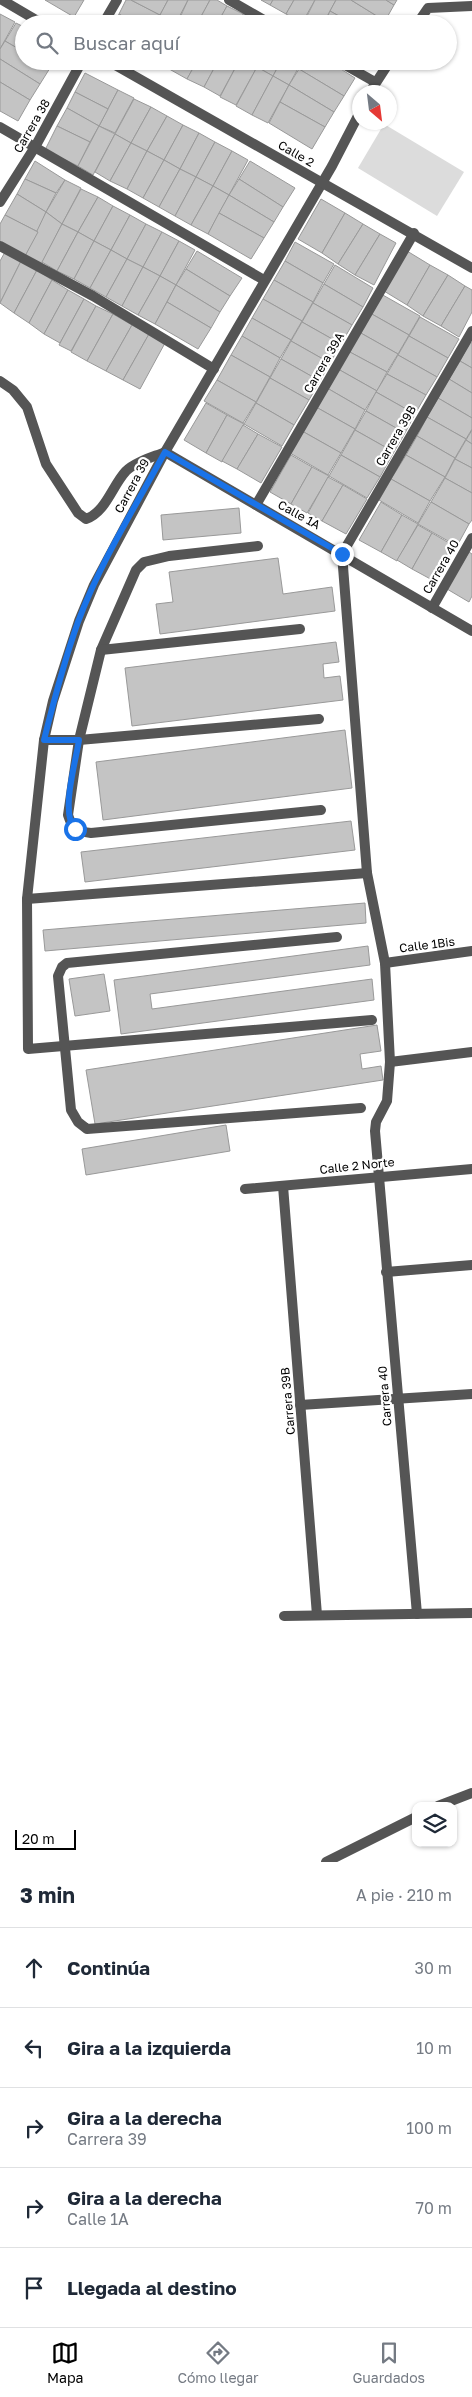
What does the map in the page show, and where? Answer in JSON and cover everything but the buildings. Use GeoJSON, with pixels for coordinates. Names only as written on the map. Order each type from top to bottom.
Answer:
{"type":"FeatureCollection","features":[{"type":"Feature","properties":{"kind":"street"},"geometry":{"type":"LineString","coordinates":[[2,0],[28,15]]}},
{"type":"Feature","properties":{"kind":"street"},"geometry":{"type":"LineString","coordinates":[[108,15],[117,0]]}},
{"type":"Feature","properties":{"kind":"street"},"geometry":{"type":"LineString","coordinates":[[229,0],[255,15]]}},
{"type":"Feature","properties":{"kind":"street"},"geometry":{"type":"LineString","coordinates":[[423,15],[428,8],[472,6]]}},
{"type":"Feature","properties":{"kind":"street","name":"Carrera 38"},"geometry":{"type":"LineString","coordinates":[[0,202],[35,147],[77,70]]}},
{"type":"Feature","properties":{"kind":"street","name":"Calle 2"},"geometry":{"type":"LineString","coordinates":[[124,70],[414,233],[472,268]]}},
{"type":"Feature","properties":{"kind":"street"},"geometry":{"type":"LineString","coordinates":[[354,70],[375,82]]}},
{"type":"Feature","properties":{"kind":"street"},"geometry":{"type":"LineString","coordinates":[[374,85],[384,70]]}},
{"type":"Feature","properties":{"kind":"street"},"geometry":{"type":"LineString","coordinates":[[0,127],[264,280]]}},
{"type":"Feature","properties":{"kind":"street","name":"Carrera 39"},"geometry":{"type":"LineString","coordinates":[[65,1045],[28,1049],[27,899],[44,740],[58,685],[78,621],[94,585],[165,452],[322,183],[352,127]]}},
{"type":"Feature","properties":{"kind":"street","name":"Carrera 39A"},"geometry":{"type":"LineString","coordinates":[[256,505],[414,233]]}},
{"type":"Feature","properties":{"kind":"street"},"geometry":{"type":"LineString","coordinates":[[0,246],[93,296],[214,369]]}},
{"type":"Feature","properties":{"kind":"street","name":"Carrera 39B"},"geometry":{"type":"LineString","coordinates":[[342,554],[472,331]]}},
{"type":"Feature","properties":{"kind":"street"},"geometry":{"type":"LineString","coordinates":[[0,381],[13,390],[27,407],[46,464],[78,514],[86,519],[95,516],[113,487],[128,469],[165,452]]}},
{"type":"Feature","properties":{"kind":"street","name":"Calle 1A"},"geometry":{"type":"LineString","coordinates":[[165,452],[472,631]]}},
{"type":"Feature","properties":{"kind":"street","name":"Carrera 40"},"geometry":{"type":"LineString","coordinates":[[432,608],[472,538]]}},
{"type":"Feature","properties":{"kind":"street"},"geometry":{"type":"LineString","coordinates":[[258,546],[169,556],[144,562],[130,579],[101,650],[79,740],[68,815],[71,825],[80,831],[91,833],[321,810]]}},
{"type":"Feature","properties":{"kind":"street"},"geometry":{"type":"LineString","coordinates":[[342,554],[367,872],[385,963],[390,1062],[472,1052]]}},
{"type":"Feature","properties":{"kind":"street"},"geometry":{"type":"LineString","coordinates":[[101,650],[300,629]]}},
{"type":"Feature","properties":{"kind":"street"},"geometry":{"type":"LineString","coordinates":[[44,740],[79,740],[319,718]]}},
{"type":"Feature","properties":{"kind":"street"},"geometry":{"type":"LineString","coordinates":[[27,899],[367,872]]}},
{"type":"Feature","properties":{"kind":"street"},"geometry":{"type":"LineString","coordinates":[[337,937],[67,963],[62,967],[58,976],[72,1110],[78,1122],[87,1129],[361,1108]]}},
{"type":"Feature","properties":{"kind":"street","name":"Calle 1Bis"},"geometry":{"type":"LineString","coordinates":[[385,963],[472,951]]}},
{"type":"Feature","properties":{"kind":"street"},"geometry":{"type":"LineString","coordinates":[[65,1045],[372,1020]]}},
{"type":"Feature","properties":{"kind":"street","name":"Carrera 40"},"geometry":{"type":"LineString","coordinates":[[390,1062],[387,1101],[376,1122],[375,1131],[417,1614]]}},
{"type":"Feature","properties":{"kind":"street","name":"Calle 2 Norte"},"geometry":{"type":"LineString","coordinates":[[245,1189],[472,1169]]}},
{"type":"Feature","properties":{"kind":"street","name":"Carrera 39B"},"geometry":{"type":"LineString","coordinates":[[283,1186],[317,1615]]}},
{"type":"Feature","properties":{"kind":"street"},"geometry":{"type":"LineString","coordinates":[[386,1272],[472,1265]]}},
{"type":"Feature","properties":{"kind":"street"},"geometry":{"type":"LineString","coordinates":[[300,1405],[472,1394]]}},
{"type":"Feature","properties":{"kind":"street"},"geometry":{"type":"LineString","coordinates":[[284,1616],[472,1613]]}},
{"type":"Feature","properties":{"kind":"street"},"geometry":{"type":"LineString","coordinates":[[448,1802],[472,1793]]}},
{"type":"Feature","properties":{"kind":"street"},"geometry":{"type":"LineString","coordinates":[[326,1862],[412,1819]]}},
{"type":"Feature","properties":{"kind":"shaded area"},"geometry":{"type":"Polygon","coordinates":[[[380,130],[394,130],[464,172],[437,216],[358,168],[380,130]]]}},
{"type":"Feature","properties":{"kind":"route"},"geometry":{"type":"LineString","coordinates":[[75,829],[71,825],[68,806],[79,740],[44,740],[65,661],[78,621],[94,585],[165,452],[342,554]]}}]}
